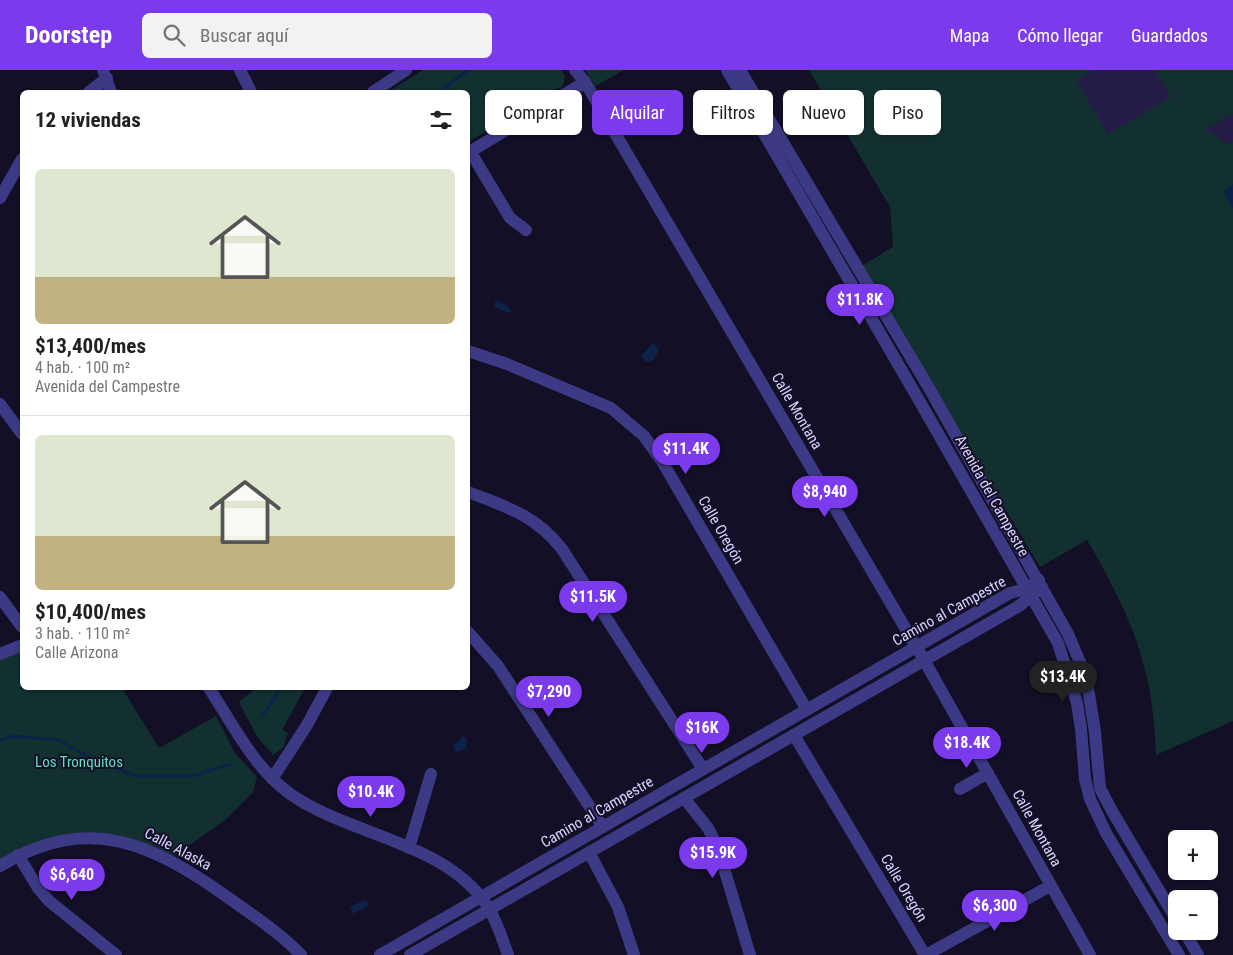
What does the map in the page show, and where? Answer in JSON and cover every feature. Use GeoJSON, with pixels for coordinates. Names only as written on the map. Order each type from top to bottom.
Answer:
{"type":"FeatureCollection","features":[{"type":"Feature","properties":{"kind":"street"},"geometry":{"type":"LineString","coordinates":[[240,70],[250,90]]}},
{"type":"Feature","properties":{"kind":"street","name":"Calle Montana"},"geometry":{"type":"LineString","coordinates":[[575,70],[585,82],[924,660],[1090,955]]}},
{"type":"Feature","properties":{"kind":"street","name":"Avenida del Campestre"},"geometry":{"type":"LineString","coordinates":[[727,70],[1058,643],[1069,674],[1082,729],[1085,779],[1090,799],[1106,833],[1179,955]]}},
{"type":"Feature","properties":{"kind":"street","name":"Avenida del Campestre"},"geometry":{"type":"LineString","coordinates":[[740,70],[929,388],[1041,583],[1068,634],[1082,667],[1096,732],[1100,788],[1168,905]]}},
{"type":"Feature","properties":{"kind":"street"},"geometry":{"type":"LineString","coordinates":[[376,90],[404,71]]}},
{"type":"Feature","properties":{"kind":"street"},"geometry":{"type":"LineString","coordinates":[[90,90],[105,74],[110,90]]}},
{"type":"Feature","properties":{"kind":"street"},"geometry":{"type":"LineString","coordinates":[[470,151],[585,82]]}},
{"type":"Feature","properties":{"kind":"street"},"geometry":{"type":"LineString","coordinates":[[470,154],[510,218],[526,230]]}},
{"type":"Feature","properties":{"kind":"street"},"geometry":{"type":"LineString","coordinates":[[0,198],[20,163]]}},
{"type":"Feature","properties":{"kind":"street"},"geometry":{"type":"LineString","coordinates":[[810,213],[822,206]]}},
{"type":"Feature","properties":{"kind":"street","name":"Calle Oregón"},"geometry":{"type":"LineString","coordinates":[[470,353],[507,364],[612,408],[637,430],[663,463],[807,710]]}},
{"type":"Feature","properties":{"kind":"street"},"geometry":{"type":"LineString","coordinates":[[916,395],[929,388]]}},
{"type":"Feature","properties":{"kind":"street"},"geometry":{"type":"LineString","coordinates":[[0,404],[20,431]]}},
{"type":"Feature","properties":{"kind":"street"},"geometry":{"type":"LineString","coordinates":[[470,493],[513,509],[530,518],[548,532],[562,549],[704,769]]}},
{"type":"Feature","properties":{"kind":"street","name":"Camino al Campestre"},"geometry":{"type":"LineString","coordinates":[[410,955],[1019,606],[1028,592],[1041,583]]}},
{"type":"Feature","properties":{"kind":"street","name":"Camino al Campestre"},"geometry":{"type":"LineString","coordinates":[[380,955],[1010,593],[1028,592]]}},
{"type":"Feature","properties":{"kind":"street"},"geometry":{"type":"LineString","coordinates":[[0,597],[20,624]]}},
{"type":"Feature","properties":{"kind":"street"},"geometry":{"type":"LineString","coordinates":[[470,634],[498,666],[603,827]]}},
{"type":"Feature","properties":{"kind":"street"},"geometry":{"type":"LineString","coordinates":[[0,654],[20,646]]}},
{"type":"Feature","properties":{"kind":"street"},"geometry":{"type":"LineString","coordinates":[[210,690],[263,770],[300,801],[445,864],[465,880],[489,909],[508,955]]}},
{"type":"Feature","properties":{"kind":"street"},"geometry":{"type":"LineString","coordinates":[[272,779],[307,725],[326,690]]}},
{"type":"Feature","properties":{"kind":"street","name":"Calle Oregón"},"geometry":{"type":"LineString","coordinates":[[794,735],[925,955]]}},
{"type":"Feature","properties":{"kind":"street"},"geometry":{"type":"LineString","coordinates":[[960,789],[988,773]]}},
{"type":"Feature","properties":{"kind":"street"},"geometry":{"type":"LineString","coordinates":[[409,848],[431,774]]}},
{"type":"Feature","properties":{"kind":"street"},"geometry":{"type":"LineString","coordinates":[[684,798],[708,828],[718,848],[750,955]]}},
{"type":"Feature","properties":{"kind":"street","name":"Calle Alaska"},"geometry":{"type":"LineString","coordinates":[[0,866],[40,846],[62,842],[96,838],[130,843],[144,848],[201,878],[279,934],[301,955]]}},
{"type":"Feature","properties":{"kind":"street"},"geometry":{"type":"LineString","coordinates":[[589,852],[618,907],[634,955]]}},
{"type":"Feature","properties":{"kind":"street"},"geometry":{"type":"LineString","coordinates":[[18,856],[38,888],[49,901],[116,955]]}},
{"type":"Feature","properties":{"kind":"street"},"geometry":{"type":"LineString","coordinates":[[925,955],[1050,886]]}},
{"type":"Feature","properties":{"kind":"street"},"geometry":{"type":"LineString","coordinates":[[1189,940],[1198,955]]}},
{"type":"Feature","properties":{"kind":"green space"},"geometry":{"type":"Polygon","coordinates":[[[423,70],[561,70],[565,76],[563,86],[554,90],[485,90],[485,132],[470,141],[470,90],[391,90],[423,70]]]}},
{"type":"Feature","properties":{"kind":"green space"},"geometry":{"type":"Polygon","coordinates":[[[585,70],[624,70],[595,86],[585,70]]]}},
{"type":"Feature","properties":{"kind":"green space"},"geometry":{"type":"Polygon","coordinates":[[[809,70],[1233,70],[1233,721],[1156,755],[1150,695],[1145,668],[1137,642],[1116,592],[1087,540],[1040,567],[860,267],[893,247],[890,207],[847,135],[864,135],[864,90],[821,90],[809,70]]]}},
{"type":"Feature","properties":{"kind":"green space","name":"Los Tronquitos"},"geometry":{"type":"Polygon","coordinates":[[[20,642],[20,690],[123,690],[159,748],[216,716],[235,753],[257,777],[253,792],[225,820],[171,858],[95,836],[46,843],[0,869],[0,650],[20,642]]]}},
{"type":"Feature","properties":{"kind":"green space"},"geometry":{"type":"Polygon","coordinates":[[[254,690],[304,690],[282,730],[288,733],[283,748],[273,755],[256,735],[239,702],[254,690]]]}},
{"type":"Feature","properties":{"kind":"water"},"geometry":{"type":"Polygon","coordinates":[[[1233,184],[1233,209],[1223,191],[1233,184]]]}},
{"type":"Feature","properties":{"kind":"water"},"geometry":{"type":"Polygon","coordinates":[[[496,300],[508,306],[512,312],[505,312],[494,306],[496,300]]]}},
{"type":"Feature","properties":{"kind":"water"},"geometry":{"type":"Polygon","coordinates":[[[653,343],[659,350],[654,360],[646,362],[641,356],[653,343]]]}},
{"type":"Feature","properties":{"kind":"water"},"geometry":{"type":"Polygon","coordinates":[[[463,736],[468,741],[465,749],[456,752],[453,746],[463,736]]]}},
{"type":"Feature","properties":{"kind":"water"},"geometry":{"type":"Polygon","coordinates":[[[366,899],[369,905],[353,914],[350,907],[366,899]]]}},
{"type":"Feature","properties":{"kind":"building"},"geometry":{"type":"Polygon","coordinates":[[[1093,70],[1155,70],[1171,97],[1108,134],[1076,80],[1093,70]]]}},
{"type":"Feature","properties":{"kind":"building"},"geometry":{"type":"Polygon","coordinates":[[[1233,114],[1233,141],[1227,144],[1205,129],[1233,114]]]}},
{"type":"Feature","properties":{"kind":"waterway"},"geometry":{"type":"LineString","coordinates":[[442,90],[468,70]]}},
{"type":"Feature","properties":{"kind":"waterway"},"geometry":{"type":"LineString","coordinates":[[262,716],[280,690]]}},
{"type":"Feature","properties":{"kind":"waterway"},"geometry":{"type":"LineString","coordinates":[[0,740],[14,736],[58,740],[89,757],[135,776],[193,776],[230,764]]}}]}
